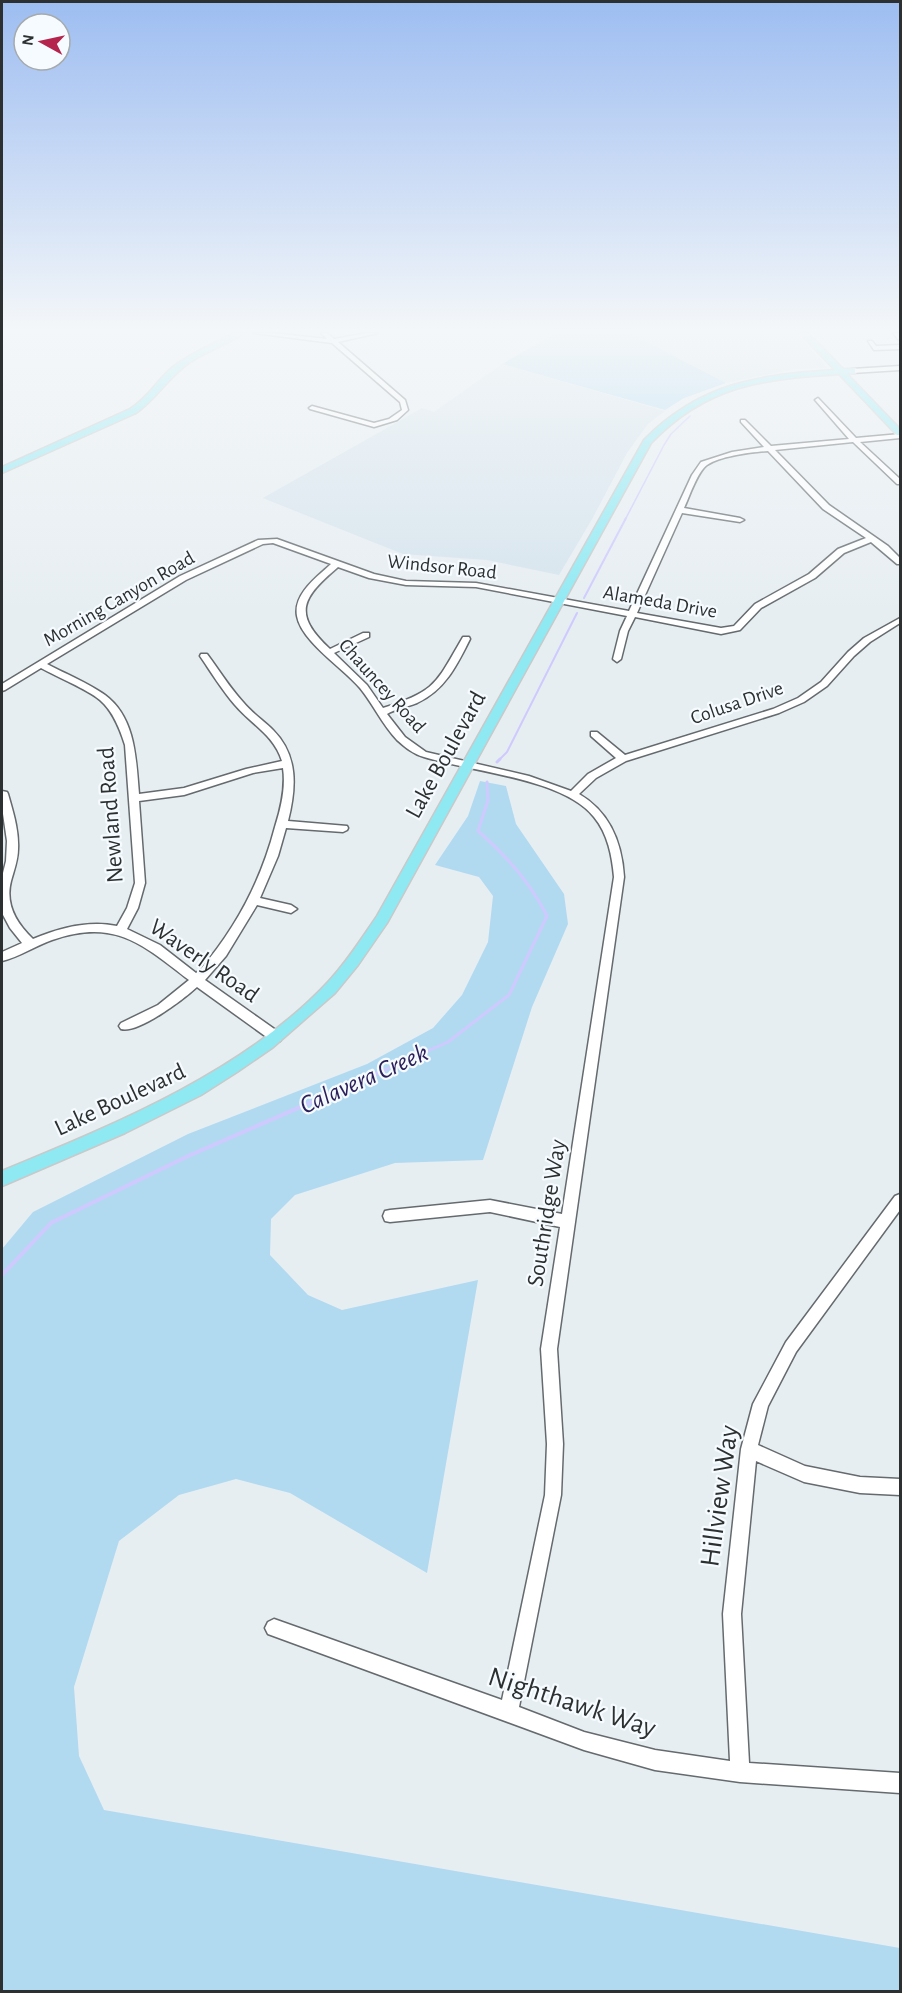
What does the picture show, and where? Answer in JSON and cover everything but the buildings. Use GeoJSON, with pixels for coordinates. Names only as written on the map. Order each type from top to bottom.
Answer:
{"type":"FeatureCollection","features":[{"type":"Feature","properties":{"kind":"main road"},"geometry":{"type":"LineString","coordinates":[[2,470],[100,426]]}},
{"type":"Feature","properties":{"kind":"main road","name":"Lake Boulevard"},"geometry":{"type":"LineString","coordinates":[[2,1179],[138,1122],[206,1086],[276,1037],[332,988],[353,963],[382,919],[647,442],[662,426]]}},
{"type":"Feature","properties":{"kind":"street"},"geometry":{"type":"LineString","coordinates":[[748,426],[826,507],[900,562]]}},
{"type":"Feature","properties":{"kind":"street"},"geometry":{"type":"LineString","coordinates":[[841,426],[900,482]]}},
{"type":"Feature","properties":{"kind":"street"},"geometry":{"type":"LineString","coordinates":[[617,659],[624,631],[696,475],[704,464],[734,453],[900,435]]}},
{"type":"Feature","properties":{"kind":"street"},"geometry":{"type":"LineString","coordinates":[[680,510],[740,520]]}},
{"type":"Feature","properties":{"kind":"street","name":"Alameda Drive"},"geometry":{"type":"LineString","coordinates":[[559,600],[721,631],[737,627],[759,606],[812,576],[841,551],[871,539]]}},
{"type":"Feature","properties":{"kind":"street","name":"Windsor Road"},"geometry":{"type":"LineString","coordinates":[[255,544],[274,542],[372,576],[406,583],[476,585],[559,600]]}},
{"type":"Feature","properties":{"kind":"street","name":"Morning Canyon Road"},"geometry":{"type":"LineString","coordinates":[[2,688],[183,578],[255,544]]}},
{"type":"Feature","properties":{"kind":"street","name":"Chauncey Road"},"geometry":{"type":"LineString","coordinates":[[336,564],[316,578],[307,588],[302,601],[301,618],[305,628],[365,688],[396,735],[421,753],[518,776]]}},
{"type":"Feature","properties":{"kind":"street","name":"Colusa Drive"},"geometry":{"type":"LineString","coordinates":[[572,796],[592,776],[623,759],[776,711],[801,700],[824,684],[867,640],[900,620]]}},
{"type":"Feature","properties":{"kind":"street"},"geometry":{"type":"LineString","coordinates":[[328,653],[366,635]]}},
{"type":"Feature","properties":{"kind":"street"},"geometry":{"type":"LineString","coordinates":[[380,712],[414,702],[438,686],[447,676],[466,639]]}},
{"type":"Feature","properties":{"kind":"street"},"geometry":{"type":"LineString","coordinates":[[125,1026],[163,1008],[196,980],[230,943],[255,901],[271,865],[289,800],[290,776],[283,749],[270,732],[240,705],[204,657]]}},
{"type":"Feature","properties":{"kind":"street","name":"Newland Road"},"geometry":{"type":"LineString","coordinates":[[40,664],[93,692],[114,711],[130,745],[140,883],[138,896],[128,919],[119,931]]}},
{"type":"Feature","properties":{"kind":"street"},"geometry":{"type":"LineString","coordinates":[[594,734],[623,759]]}},
{"type":"Feature","properties":{"kind":"street"},"geometry":{"type":"LineString","coordinates":[[134,798],[190,790],[233,774],[267,765],[287,764]]}},
{"type":"Feature","properties":{"kind":"street","name":"Southridge Way"},"geometry":{"type":"LineString","coordinates":[[509,1712],[553,1496],[555,1444],[549,1349],[619,877],[618,855],[606,825],[591,807],[572,796],[518,776]]}},
{"type":"Feature","properties":{"kind":"street"},"geometry":{"type":"LineString","coordinates":[[3,794],[13,831],[12,860],[4,887],[4,907],[13,928],[31,944]]}},
{"type":"Feature","properties":{"kind":"street"},"geometry":{"type":"LineString","coordinates":[[282,824],[343,828]]}},
{"type":"Feature","properties":{"kind":"street"},"geometry":{"type":"LineString","coordinates":[[255,901],[291,909]]}},
{"type":"Feature","properties":{"kind":"street","name":"Waverly Road"},"geometry":{"type":"LineString","coordinates":[[2,957],[31,944],[75,930],[107,928],[119,931],[149,944],[276,1037]]}},
{"type":"Feature","properties":{"kind":"street","name":"Hillview Way"},"geometry":{"type":"LineString","coordinates":[[740,1772],[732,1614],[749,1449],[761,1404],[791,1347],[900,1200]]}},
{"type":"Feature","properties":{"kind":"street"},"geometry":{"type":"LineString","coordinates":[[390,1216],[490,1206],[569,1222]]}},
{"type":"Feature","properties":{"kind":"street"},"geometry":{"type":"LineString","coordinates":[[749,1449],[804,1474],[860,1485],[900,1487]]}},
{"type":"Feature","properties":{"kind":"street","name":"Nighthawk Way"},"geometry":{"type":"LineString","coordinates":[[274,1628],[584,1741],[655,1760],[740,1772],[900,1783]]}},
{"type":"Feature","properties":{"kind":"shaded area"},"geometry":{"type":"Polygon","coordinates":[[[390,426],[647,426],[627,453],[559,575],[487,560],[403,554],[263,498],[390,426]]]}},
{"type":"Feature","properties":{"kind":"shaded area"},"geometry":{"type":"Polygon","coordinates":[[[480,781],[506,786],[516,824],[564,894],[568,924],[532,1007],[483,1160],[395,1163],[295,1195],[271,1219],[270,1255],[308,1295],[342,1310],[478,1280],[427,1573],[290,1493],[236,1479],[179,1495],[119,1541],[74,1687],[79,1756],[104,1810],[900,1948],[900,1991],[2,1991],[2,1249],[33,1212],[188,1134],[367,1064],[433,1028],[462,995],[488,942],[493,896],[479,877],[435,865],[468,816],[480,781]]]}},
{"type":"Feature","properties":{"kind":"waterway","name":"Calavera Creek"},"geometry":{"type":"LineString","coordinates":[[625,520],[664,445],[679,426]]}},
{"type":"Feature","properties":{"kind":"waterway","name":"Calavera Creek"},"geometry":{"type":"LineString","coordinates":[[584,598],[626,518]]}},
{"type":"Feature","properties":{"kind":"waterway","name":"Calavera Creek"},"geometry":{"type":"LineString","coordinates":[[497,762],[507,752],[577,613]]}},
{"type":"Feature","properties":{"kind":"waterway","name":"Calavera Creek"},"geometry":{"type":"LineString","coordinates":[[382,1071],[448,1042],[509,995],[547,916],[517,870],[478,831],[488,800],[487,782]]}},
{"type":"Feature","properties":{"kind":"waterway","name":"Calavera Creek"},"geometry":{"type":"LineString","coordinates":[[2,1275],[51,1223],[186,1157],[385,1070]]}}]}
